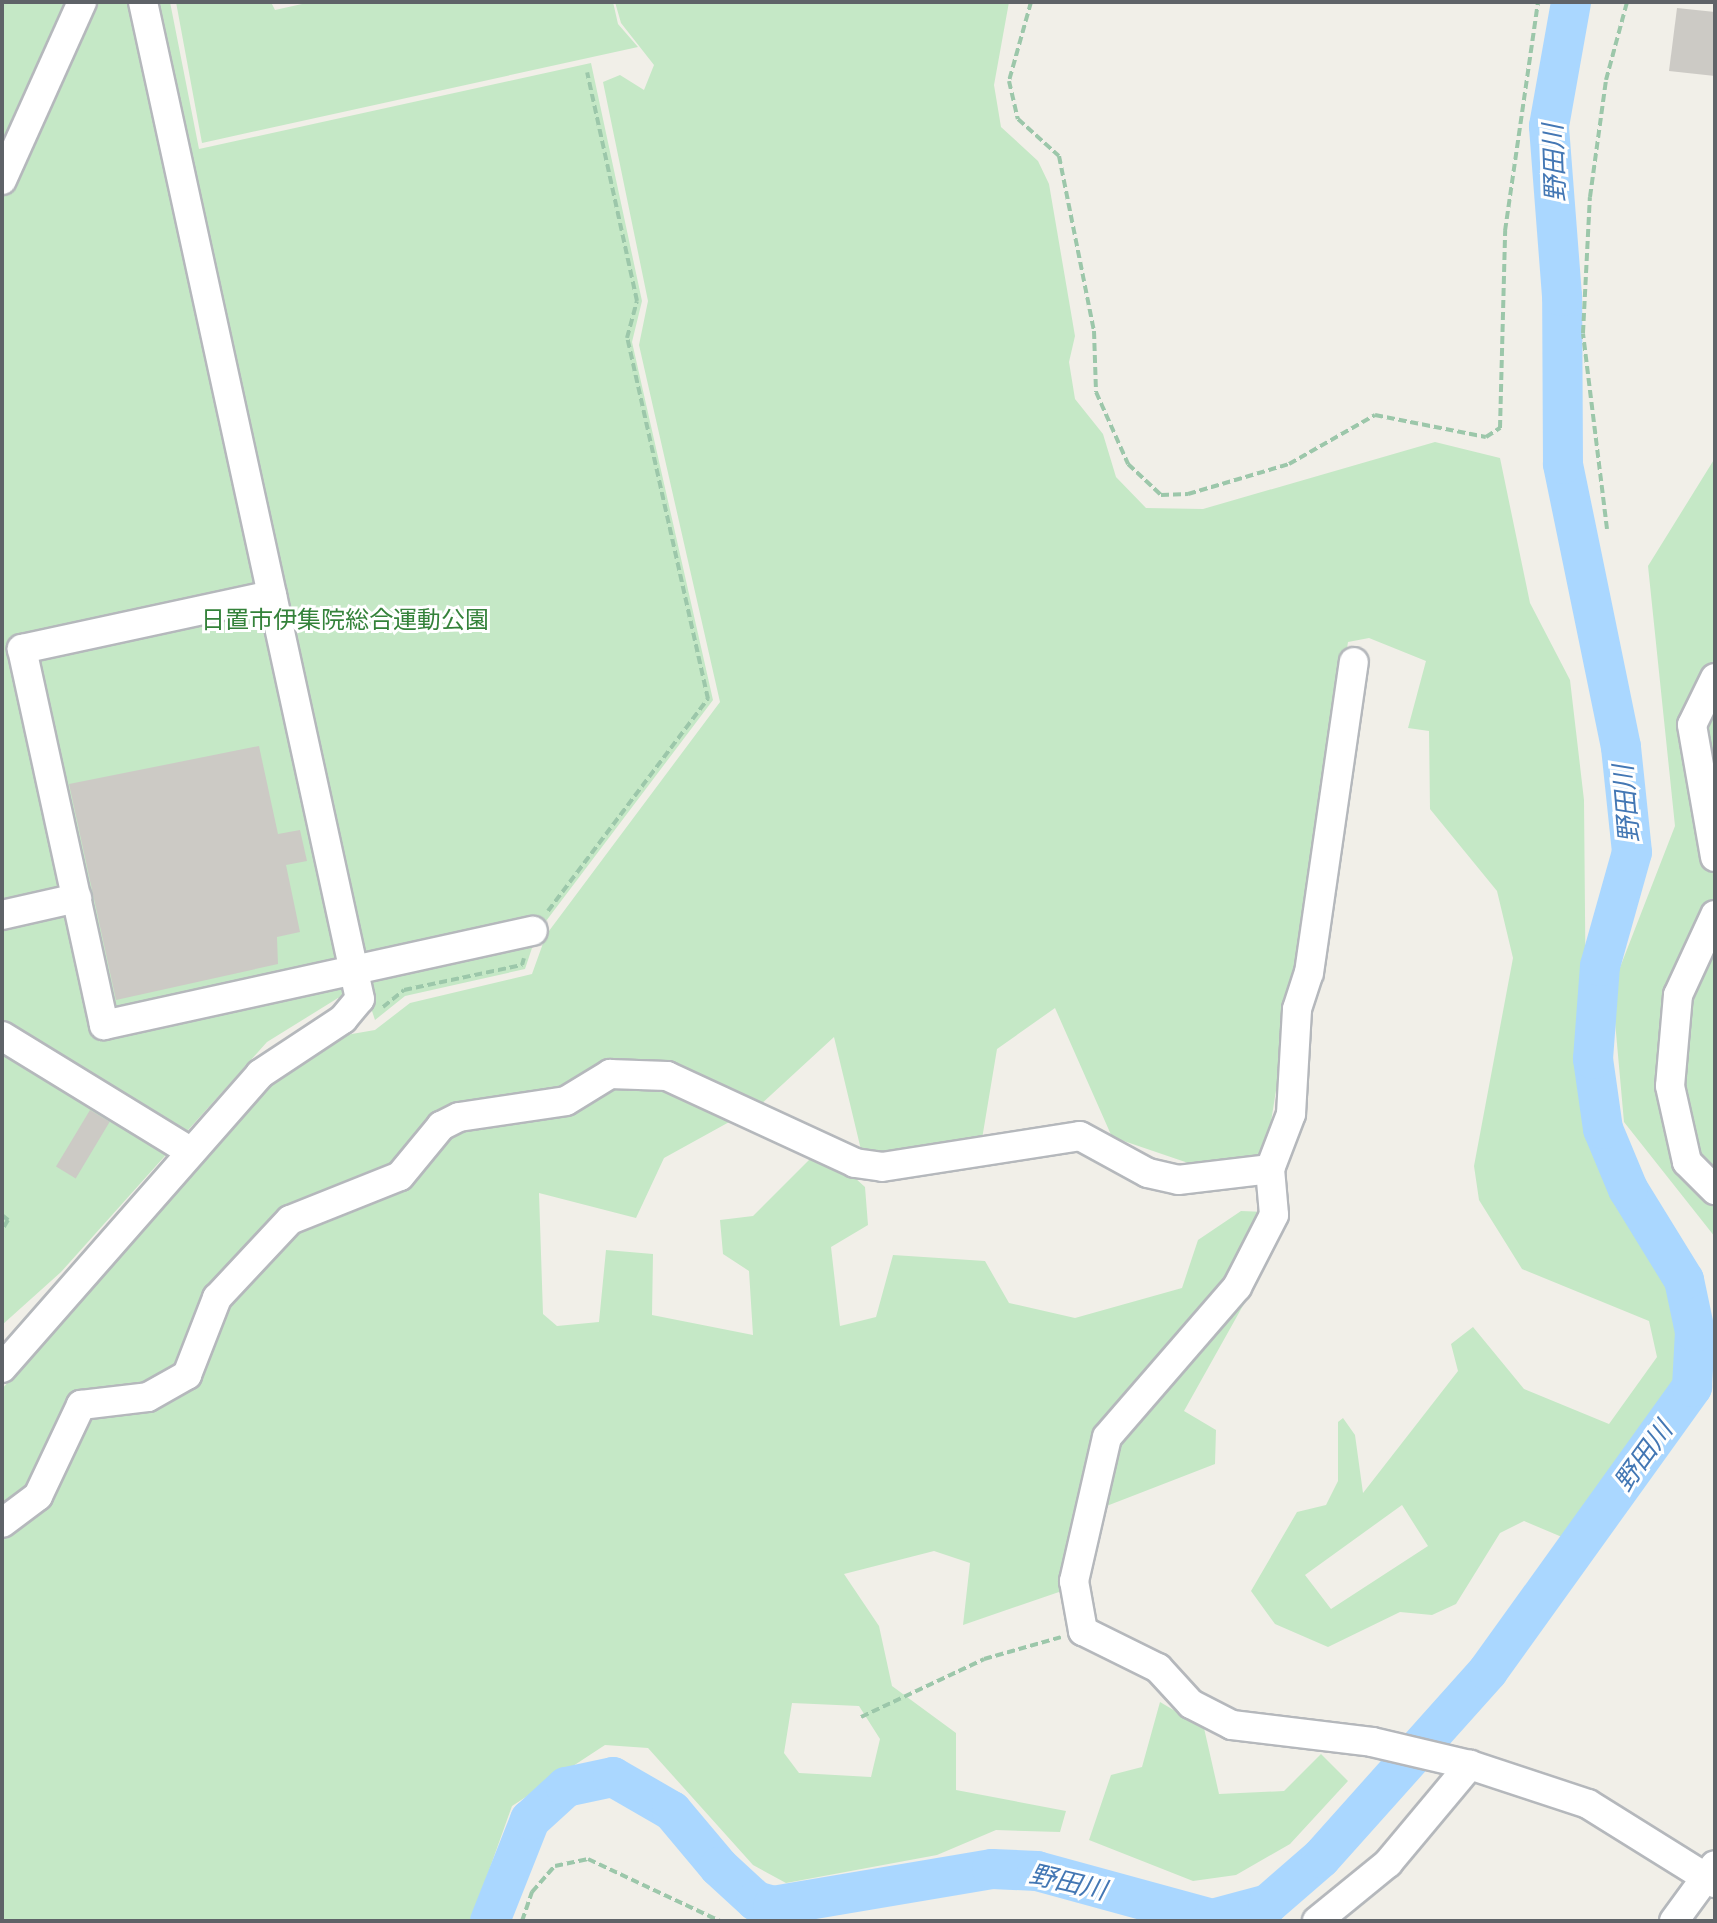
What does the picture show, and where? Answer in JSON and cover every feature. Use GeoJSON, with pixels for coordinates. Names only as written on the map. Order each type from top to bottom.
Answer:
{"type":"FeatureCollection","features":[{"type":"Feature","properties":{"kind":"street"},"geometry":{"type":"LineString","coordinates":[[2,180],[82,2]]}},
{"type":"Feature","properties":{"kind":"street"},"geometry":{"type":"LineString","coordinates":[[2,1368],[260,1074],[358,1003],[355,970],[143,2]]}},
{"type":"Feature","properties":{"kind":"street"},"geometry":{"type":"LineString","coordinates":[[272,595],[22,649],[104,1025],[533,931]]}},
{"type":"Feature","properties":{"kind":"street"},"geometry":{"type":"LineString","coordinates":[[1354,662],[1309,973],[1297,1009],[1291,1114],[1270,1169],[1274,1215],[1237,1287],[1107,1437],[1074,1581],[1083,1631],[1158,1668],[1191,1704],[1232,1725],[1372,1742],[1461,1763],[1588,1804],[1712,1874],[1674,1921]]}},
{"type":"Feature","properties":{"kind":"street"},"geometry":{"type":"LineString","coordinates":[[1715,678],[1692,725],[1715,857]]}},
{"type":"Feature","properties":{"kind":"street"},"geometry":{"type":"LineString","coordinates":[[2,915],[77,898]]}},
{"type":"Feature","properties":{"kind":"street"},"geometry":{"type":"LineString","coordinates":[[1715,915],[1678,995],[1670,1086],[1687,1162],[1715,1190]]}},
{"type":"Feature","properties":{"kind":"street"},"geometry":{"type":"LineString","coordinates":[[2,1036],[191,1152]]}},
{"type":"Feature","properties":{"kind":"street"},"geometry":{"type":"LineString","coordinates":[[2,1523],[38,1496],[81,1405],[148,1397],[187,1375],[217,1298],[290,1220],[400,1176],[441,1126],[459,1117],[566,1101],[610,1074],[667,1076],[855,1163],[882,1167],[1080,1136],[1148,1173],[1178,1180],[1270,1169]]}},
{"type":"Feature","properties":{"kind":"street"},"geometry":{"type":"LineString","coordinates":[[1317,1921],[1388,1863],[1461,1763]]}},
{"type":"Feature","properties":{"kind":"path"},"geometry":{"type":"LineString","coordinates":[[1031,2],[1009,81],[1018,119],[1059,156],[1094,331],[1096,392],[1128,464],[1161,495],[1289,464],[1375,415],[1486,437],[1500,428],[1505,231],[1538,2]]}},
{"type":"Feature","properties":{"kind":"path"},"geometry":{"type":"LineString","coordinates":[[1607,529],[1583,333],[1598,138],[1627,2]]}},
{"type":"Feature","properties":{"kind":"path"},"geometry":{"type":"LineString","coordinates":[[358,1003],[380,1010],[404,990],[522,965],[533,931],[708,699],[627,338],[637,301],[587,72]]}},
{"type":"Feature","properties":{"kind":"path"},"geometry":{"type":"LineString","coordinates":[[2,1215],[8,1220],[2,1230]]}},
{"type":"Feature","properties":{"kind":"path"},"geometry":{"type":"LineString","coordinates":[[861,1717],[984,1659],[1083,1631]]}},
{"type":"Feature","properties":{"kind":"path"},"geometry":{"type":"LineString","coordinates":[[522,1921],[532,1892],[555,1866],[588,1859],[720,1921]]}},
{"type":"Feature","properties":{"kind":"green space","name":"日置市伊集院総合運動公園"},"geometry":{"type":"Polygon","coordinates":[[[2,2],[170,2],[199,149],[591,63],[642,301],[632,342],[713,700],[537,933],[525,969],[405,996],[375,1020],[372,1011],[338,998],[267,1042],[61,1272],[2,1325],[2,2]]]}},
{"type":"Feature","properties":{"kind":"green space"},"geometry":{"type":"Polygon","coordinates":[[[176,2],[271,2],[275,10],[311,2],[613,2],[618,24],[638,47],[202,143],[176,2]]]}},
{"type":"Feature","properties":{"kind":"green space"},"geometry":{"type":"Polygon","coordinates":[[[615,2],[1009,2],[994,85],[1001,127],[1038,161],[1049,184],[1075,336],[1069,362],[1075,399],[1103,434],[1116,477],[1146,508],[1203,509],[1435,442],[1500,458],[1530,603],[1570,680],[1584,800],[1587,1136],[1673,1285],[1682,1383],[1569,1540],[1524,1521],[1500,1533],[1456,1604],[1432,1615],[1400,1612],[1328,1647],[1275,1624],[1251,1591],[1297,1512],[1326,1505],[1338,1481],[1338,1422],[1343,1418],[1355,1435],[1363,1493],[1458,1371],[1451,1344],[1473,1327],[1524,1389],[1609,1424],[1657,1357],[1649,1321],[1522,1269],[1479,1200],[1474,1166],[1513,958],[1497,891],[1430,809],[1429,731],[1408,728],[1426,661],[1369,638],[1348,642],[1266,1153],[1200,1167],[1112,1137],[1055,1008],[997,1049],[981,1145],[909,1156],[862,1154],[834,1037],[760,1105],[664,1158],[636,1218],[539,1193],[543,1314],[557,1326],[599,1322],[606,1250],[653,1254],[652,1315],[753,1335],[749,1271],[723,1254],[720,1220],[753,1216],[814,1155],[835,1160],[865,1187],[868,1225],[831,1247],[840,1326],[876,1317],[893,1255],[985,1261],[1009,1303],[1075,1318],[1182,1288],[1198,1240],[1241,1211],[1266,1212],[1245,1302],[1184,1411],[1216,1430],[1215,1464],[1073,1519],[1059,1592],[963,1625],[970,1563],[934,1551],[844,1574],[879,1626],[892,1686],[956,1733],[956,1790],[1066,1811],[1060,1832],[996,1830],[937,1855],[786,1883],[753,1865],[648,1748],[605,1745],[512,1806],[471,1921],[2,1921],[2,1389],[277,1076],[346,1035],[375,1030],[410,1003],[532,974],[546,935],[720,702],[639,345],[648,301],[603,82],[620,75],[644,90],[654,65],[621,23],[615,2]],[[1402,1505],[1305,1575],[1331,1609],[1428,1546],[1402,1505]],[[792,1703],[784,1753],[799,1773],[871,1777],[880,1739],[859,1706],[792,1703]]]}},
{"type":"Feature","properties":{"kind":"green space"},"geometry":{"type":"Polygon","coordinates":[[[1715,458],[1715,1237],[1624,1122],[1612,988],[1675,826],[1648,566],[1715,458]]]}},
{"type":"Feature","properties":{"kind":"green space"},"geometry":{"type":"Polygon","coordinates":[[[1160,1702],[1204,1728],[1219,1794],[1284,1791],[1321,1754],[1348,1781],[1290,1844],[1236,1875],[1193,1881],[1089,1840],[1111,1775],[1142,1767],[1160,1702]]]}},
{"type":"Feature","properties":{"kind":"building"},"geometry":{"type":"Polygon","coordinates":[[[1677,8],[1715,12],[1715,76],[1669,71],[1677,8]]]}},
{"type":"Feature","properties":{"kind":"building"},"geometry":{"type":"Polygon","coordinates":[[[259,746],[278,834],[300,830],[307,861],[286,865],[300,932],[277,937],[278,964],[116,1000],[69,784],[259,746]]]}},
{"type":"Feature","properties":{"kind":"building"},"geometry":{"type":"Polygon","coordinates":[[[90,1110],[110,1122],[76,1178],[56,1167],[90,1110]]]}},
{"type":"Feature","properties":{"kind":"waterway","name":"野田川"},"geometry":{"type":"LineString","coordinates":[[490,1921],[530,1820],[566,1787],[613,1777],[672,1811],[719,1867],[756,1901],[773,1906],[992,1869],[1037,1871],[1212,1919],[1268,1904],[1321,1858],[1488,1671],[1692,1387],[1695,1332],[1684,1280],[1628,1189],[1603,1129],[1593,1059],[1600,966],[1632,852],[1621,747],[1563,464],[1562,296],[1549,126],[1571,2]]}}]}
